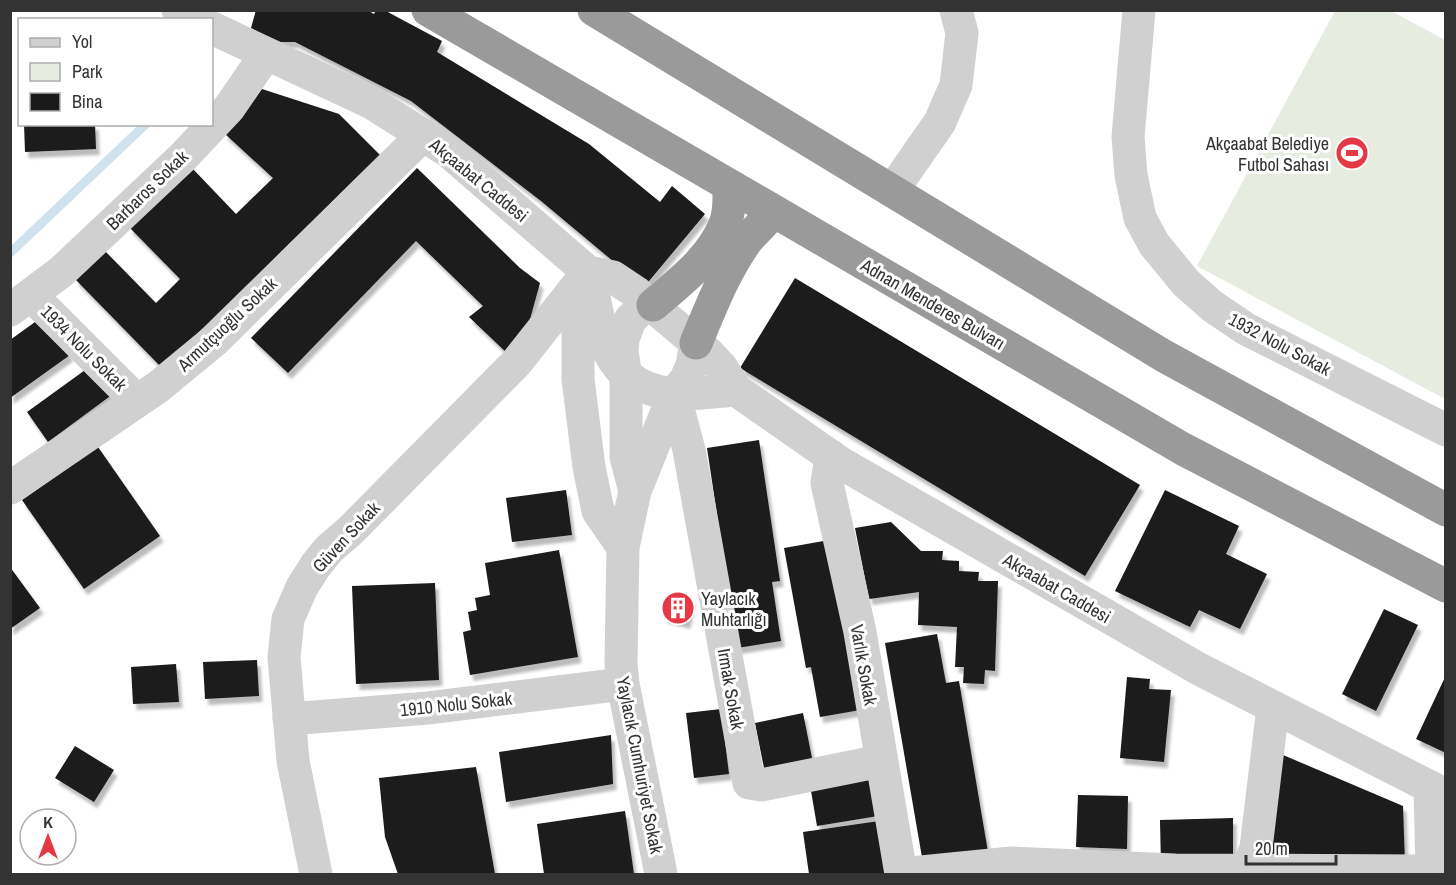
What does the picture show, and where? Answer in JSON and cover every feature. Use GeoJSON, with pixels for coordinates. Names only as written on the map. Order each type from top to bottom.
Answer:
{"type":"FeatureCollection","features":[{"type":"Feature","properties":{"kind":"highway","name":"Adnan Menderes Bulvarı"},"geometry":{"type":"LineString","coordinates":[[428,10],[1183,449],[1446,586]]}},
{"type":"Feature","properties":{"kind":"highway"},"geometry":{"type":"LineString","coordinates":[[594,10],[1164,356],[1446,510]]}},
{"type":"Feature","properties":{"kind":"highway"},"geometry":{"type":"LineString","coordinates":[[653,305],[693,271],[715,242],[726,223],[729,186]]}},
{"type":"Feature","properties":{"kind":"highway"},"geometry":{"type":"LineString","coordinates":[[696,343],[719,288],[734,261],[749,238],[774,212]]}},
{"type":"Feature","properties":{"kind":"street"},"geometry":{"type":"LineString","coordinates":[[178,10],[192,18]]}},
{"type":"Feature","properties":{"kind":"street"},"geometry":{"type":"LineString","coordinates":[[892,191],[939,122],[956,85],[962,33],[956,10]]}},
{"type":"Feature","properties":{"kind":"street","name":"1932 Nolu Sokak"},"geometry":{"type":"LineString","coordinates":[[1139,10],[1128,137],[1131,176],[1140,218],[1154,244],[1186,283],[1212,306],[1246,329],[1446,430]]}},
{"type":"Feature","properties":{"kind":"street","name":"Akçaabat Caddesi"},"geometry":{"type":"LineString","coordinates":[[221,33],[372,103],[448,151],[588,272],[613,277],[653,305],[722,368],[736,390],[831,456],[1199,669],[1438,791]]}},
{"type":"Feature","properties":{"kind":"street","name":"Barbaros Sokak"},"geometry":{"type":"LineString","coordinates":[[213,125],[229,108],[266,54]]}},
{"type":"Feature","properties":{"kind":"street","name":"Barbaros Sokak"},"geometry":{"type":"LineString","coordinates":[[21,302],[61,272],[183,157],[212,126]]}},
{"type":"Feature","properties":{"kind":"street","name":"Armutçuoğlu Sokak"},"geometry":{"type":"LineString","coordinates":[[10,488],[158,387],[215,340],[423,135]]}},
{"type":"Feature","properties":{"kind":"street"},"geometry":{"type":"LineString","coordinates":[[588,272],[608,351],[626,376],[654,392],[674,394],[736,390]]}},
{"type":"Feature","properties":{"kind":"street"},"geometry":{"type":"LineString","coordinates":[[588,272],[578,328],[578,379],[589,467],[598,511],[623,547]]}},
{"type":"Feature","properties":{"kind":"street","name":"Güven Sokak"},"geometry":{"type":"LineString","coordinates":[[316,874],[293,761],[284,657],[288,619],[302,587],[329,549],[350,531],[516,363],[588,272]]}},
{"type":"Feature","properties":{"kind":"street","name":"1934 Nolu Sokak"},"geometry":{"type":"LineString","coordinates":[[21,302],[137,401]]}},
{"type":"Feature","properties":{"kind":"street"},"geometry":{"type":"LineString","coordinates":[[626,376],[622,352],[626,330],[630,320],[639,311],[653,305]]}},
{"type":"Feature","properties":{"kind":"street"},"geometry":{"type":"LineString","coordinates":[[674,394],[686,379],[692,365],[696,343]]}},
{"type":"Feature","properties":{"kind":"street","name":"Yaylacık Cumhuriyet Sokak"},"geometry":{"type":"LineString","coordinates":[[626,376],[626,457],[635,491]]}},
{"type":"Feature","properties":{"kind":"street","name":"Yaylacık Cumhuriyet Sokak"},"geometry":{"type":"LineString","coordinates":[[661,874],[623,684],[621,663],[623,547],[635,491],[674,394]]}},
{"type":"Feature","properties":{"kind":"street","name":"Irmak Sokak"},"geometry":{"type":"LineString","coordinates":[[674,394],[689,450],[749,783],[761,785],[880,761]]}},
{"type":"Feature","properties":{"kind":"street","name":"Varlık Sokak"},"geometry":{"type":"LineString","coordinates":[[831,456],[827,483],[860,632],[880,761],[901,874]]}},
{"type":"Feature","properties":{"kind":"street","name":"1910 Nolu Sokak"},"geometry":{"type":"LineString","coordinates":[[289,719],[428,708],[623,684]]}},
{"type":"Feature","properties":{"kind":"street"},"geometry":{"type":"LineString","coordinates":[[1247,872],[1256,848],[1273,707]]}},
{"type":"Feature","properties":{"kind":"street"},"geometry":{"type":"LineString","coordinates":[[901,874],[1012,863],[1247,872],[1432,873],[1438,791]]}},
{"type":"Feature","properties":{"kind":"green space","name":"Akçaabat Belediye Futbol Sahası"},"geometry":{"type":"Polygon","coordinates":[[[1335,11],[1391,11],[1445,40],[1445,399],[1197,266],[1335,11]]]}},
{"type":"Feature","properties":{"kind":"building"},"geometry":{"type":"Polygon","coordinates":[[[256,10],[367,10],[374,14],[376,10],[384,10],[442,41],[437,52],[589,144],[660,202],[672,186],[705,214],[644,287],[541,201],[411,101],[295,42],[276,42],[251,28],[256,10]]]}},
{"type":"Feature","properties":{"kind":"building"},"geometry":{"type":"Polygon","coordinates":[[[262,89],[339,114],[380,155],[162,368],[75,279],[104,250],[156,303],[180,279],[129,227],[191,167],[236,214],[273,178],[224,133],[262,89]]]}},
{"type":"Feature","properties":{"kind":"building"},"geometry":{"type":"Polygon","coordinates":[[[24,126],[95,126],[96,149],[25,152],[24,126]]]}},
{"type":"Feature","properties":{"kind":"building"},"geometry":{"type":"Polygon","coordinates":[[[417,168],[520,268],[540,283],[529,323],[509,355],[469,317],[483,306],[416,241],[288,373],[251,338],[417,168]]]}},
{"type":"Feature","properties":{"kind":"building"},"geometry":{"type":"Polygon","coordinates":[[[795,278],[1140,485],[1085,576],[740,368],[795,278]]]}},
{"type":"Feature","properties":{"kind":"building"},"geometry":{"type":"Polygon","coordinates":[[[42,317],[70,355],[10,398],[10,340],[42,317]]]}},
{"type":"Feature","properties":{"kind":"building"},"geometry":{"type":"Polygon","coordinates":[[[92,365],[113,394],[48,442],[27,412],[92,365]]]}},
{"type":"Feature","properties":{"kind":"building"},"geometry":{"type":"Polygon","coordinates":[[[759,440],[780,581],[772,582],[781,641],[737,648],[707,448],[759,440]]]}},
{"type":"Feature","properties":{"kind":"building"},"geometry":{"type":"Polygon","coordinates":[[[98,447],[160,536],[84,589],[22,500],[98,447]]]}},
{"type":"Feature","properties":{"kind":"building"},"geometry":{"type":"Polygon","coordinates":[[[566,490],[572,535],[512,542],[506,498],[566,490]]]}},
{"type":"Feature","properties":{"kind":"building"},"geometry":{"type":"Polygon","coordinates":[[[1165,490],[1239,526],[1226,554],[1267,574],[1240,629],[1199,610],[1190,627],[1115,591],[1165,490]]]}},
{"type":"Feature","properties":{"kind":"building"},"geometry":{"type":"Polygon","coordinates":[[[891,522],[921,551],[943,551],[942,560],[959,561],[959,571],[979,572],[978,581],[998,581],[995,671],[985,670],[984,684],[963,683],[964,667],[955,667],[957,627],[918,625],[919,592],[869,599],[855,528],[891,522]]]}},
{"type":"Feature","properties":{"kind":"building"},"geometry":{"type":"Polygon","coordinates":[[[835,539],[866,709],[820,717],[811,667],[806,668],[784,548],[835,539]]]}},
{"type":"Feature","properties":{"kind":"building"},"geometry":{"type":"Polygon","coordinates":[[[559,550],[578,657],[470,675],[463,632],[471,630],[468,612],[477,610],[475,598],[490,595],[485,563],[559,550]]]}},
{"type":"Feature","properties":{"kind":"building"},"geometry":{"type":"Polygon","coordinates":[[[10,567],[40,608],[10,629],[10,567]]]}},
{"type":"Feature","properties":{"kind":"building"},"geometry":{"type":"Polygon","coordinates":[[[435,583],[439,680],[356,684],[352,586],[435,583]]]}},
{"type":"Feature","properties":{"kind":"building","name":"Yaylacık Muhtarlığı"},"geometry":{"type":"Polygon","coordinates":[[[667,596],[692,598],[687,623],[664,617],[667,596]]]}},
{"type":"Feature","properties":{"kind":"building"},"geometry":{"type":"Polygon","coordinates":[[[1384,609],[1418,625],[1376,711],[1342,694],[1384,609]]]}},
{"type":"Feature","properties":{"kind":"building"},"geometry":{"type":"Polygon","coordinates":[[[937,634],[946,683],[959,681],[988,852],[923,863],[885,643],[937,634]]]}},
{"type":"Feature","properties":{"kind":"building"},"geometry":{"type":"Polygon","coordinates":[[[257,660],[259,696],[205,699],[203,662],[257,660]]]}},
{"type":"Feature","properties":{"kind":"building"},"geometry":{"type":"Polygon","coordinates":[[[176,664],[179,702],[133,704],[131,667],[176,664]]]}},
{"type":"Feature","properties":{"kind":"building"},"geometry":{"type":"Polygon","coordinates":[[[1446,675],[1446,753],[1416,739],[1446,675]]]}},
{"type":"Feature","properties":{"kind":"building"},"geometry":{"type":"Polygon","coordinates":[[[1127,677],[1150,679],[1149,689],[1171,690],[1164,762],[1120,758],[1127,677]]]}},
{"type":"Feature","properties":{"kind":"building"},"geometry":{"type":"Polygon","coordinates":[[[721,709],[729,774],[694,778],[686,713],[721,709]]]}},
{"type":"Feature","properties":{"kind":"building"},"geometry":{"type":"Polygon","coordinates":[[[803,713],[814,768],[766,778],[755,723],[803,713]]]}},
{"type":"Feature","properties":{"kind":"building"},"geometry":{"type":"Polygon","coordinates":[[[611,735],[613,784],[506,802],[499,752],[611,735]]]}},
{"type":"Feature","properties":{"kind":"building"},"geometry":{"type":"Polygon","coordinates":[[[75,746],[114,770],[94,802],[55,778],[75,746]]]}},
{"type":"Feature","properties":{"kind":"building"},"geometry":{"type":"Polygon","coordinates":[[[1276,752],[1403,806],[1405,864],[1264,865],[1276,752]]]}},
{"type":"Feature","properties":{"kind":"building"},"geometry":{"type":"Polygon","coordinates":[[[476,767],[495,874],[398,874],[385,837],[379,778],[476,767]]]}},
{"type":"Feature","properties":{"kind":"building"},"geometry":{"type":"Polygon","coordinates":[[[876,768],[884,815],[817,826],[809,779],[876,768]]]}},
{"type":"Feature","properties":{"kind":"building"},"geometry":{"type":"Polygon","coordinates":[[[1078,795],[1128,796],[1127,849],[1076,847],[1078,795]]]}},
{"type":"Feature","properties":{"kind":"building"},"geometry":{"type":"Polygon","coordinates":[[[625,811],[634,874],[544,874],[537,824],[625,811]]]}},
{"type":"Feature","properties":{"kind":"building"},"geometry":{"type":"Polygon","coordinates":[[[1233,818],[1233,865],[1161,866],[1160,820],[1233,818]]]}},
{"type":"Feature","properties":{"kind":"building"},"geometry":{"type":"Polygon","coordinates":[[[886,820],[893,873],[809,874],[803,832],[886,820]]]}},
{"type":"Feature","properties":{"kind":"waterway"},"geometry":{"type":"LineString","coordinates":[[10,253],[144,126]]}},
{"type":"Feature","properties":{"kind":"place","name":"Akçaabat Belediye Futbol Sahası"},"geometry":{"type":"Point","coordinates":[1352,153]}},
{"type":"Feature","properties":{"kind":"place","name":"Yaylacık Muhtarlığı"},"geometry":{"type":"Point","coordinates":[678,608]}}]}
